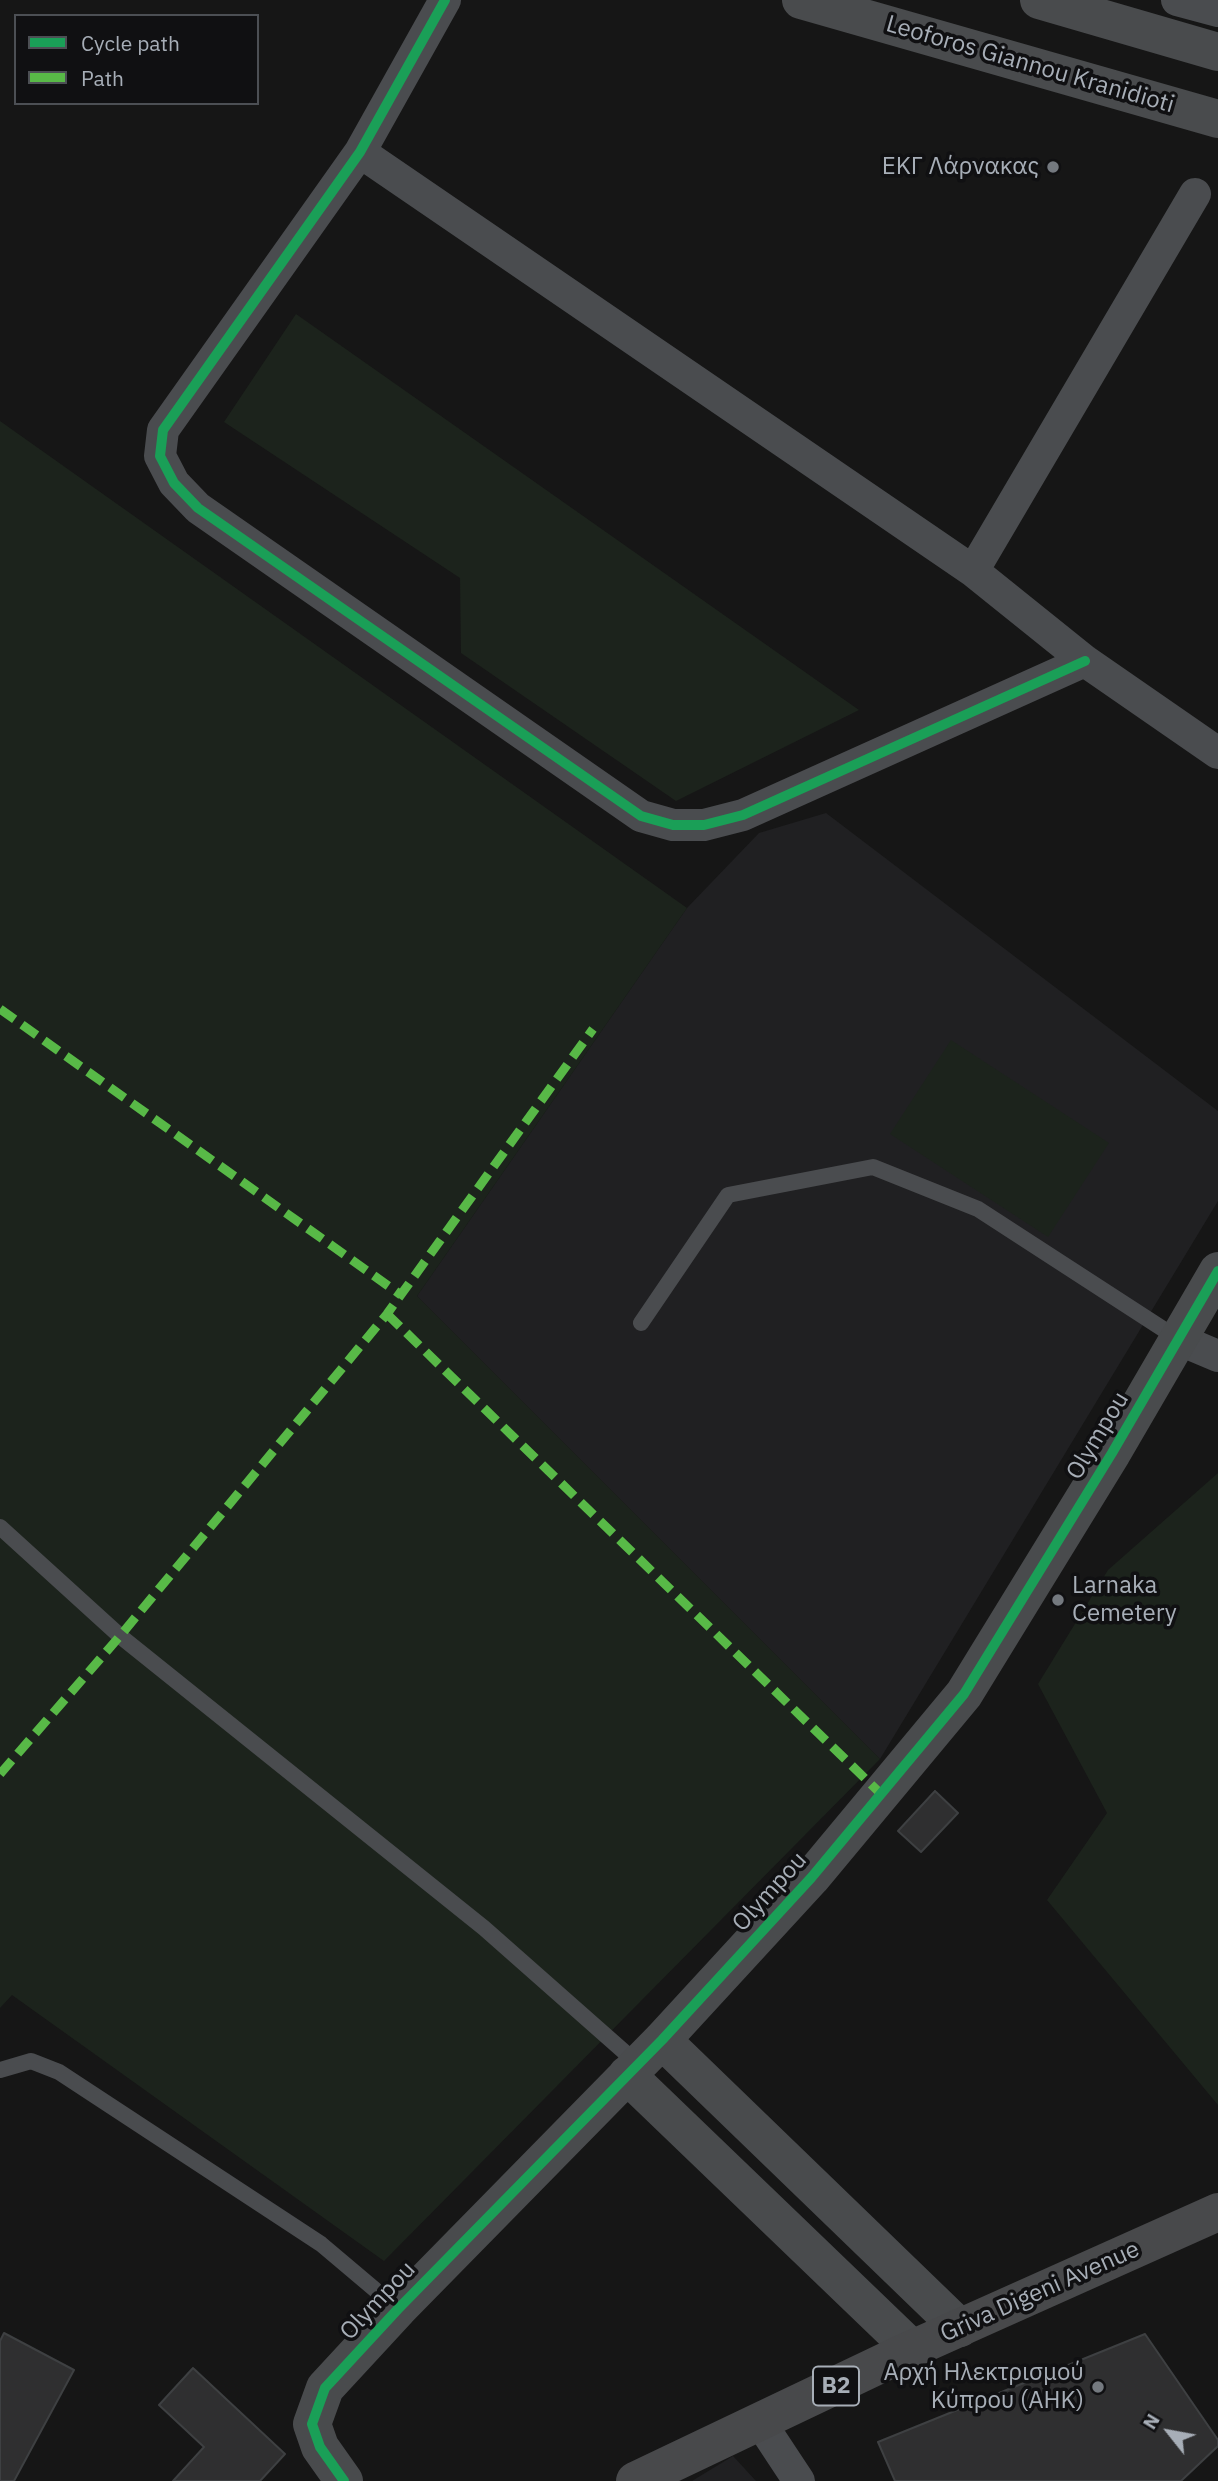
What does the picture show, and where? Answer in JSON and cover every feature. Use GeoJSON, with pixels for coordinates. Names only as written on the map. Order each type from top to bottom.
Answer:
{"type":"FeatureCollection","features":[{"type":"Feature","properties":{"kind":"highway","name":"Griva Digeni Avenue"},"geometry":{"type":"LineString","coordinates":[[635,2481],[912,2349],[1218,2212]]}},
{"type":"Feature","properties":{"kind":"street"},"geometry":{"type":"LineString","coordinates":[[445,0],[360,152],[163,430],[160,456],[174,483],[198,508],[641,816],[673,825],[704,825],[743,815],[1085,661]]}},
{"type":"Feature","properties":{"kind":"street","name":"Leoforos Giannou Kranidioti"},"geometry":{"type":"LineString","coordinates":[[801,0],[1218,119]]}},
{"type":"Feature","properties":{"kind":"street"},"geometry":{"type":"LineString","coordinates":[[1039,0],[1218,52]]}},
{"type":"Feature","properties":{"kind":"street"},"geometry":{"type":"LineString","coordinates":[[1177,0],[1218,11]]}},
{"type":"Feature","properties":{"kind":"street"},"geometry":{"type":"LineString","coordinates":[[360,152],[973,571],[1085,661],[1218,753]]}},
{"type":"Feature","properties":{"kind":"street"},"geometry":{"type":"LineString","coordinates":[[973,571],[1195,194]]}},
{"type":"Feature","properties":{"kind":"street","name":"Olympou"},"geometry":{"type":"LineString","coordinates":[[344,2481],[320,2447],[312,2424],[325,2388],[398,2309],[642,2059],[811,1878],[964,1695],[1180,1340],[1218,1271]]}},
{"type":"Feature","properties":{"kind":"street"},"geometry":{"type":"LineString","coordinates":[[1180,1340],[1218,1356]]}},
{"type":"Feature","properties":{"kind":"street"},"geometry":{"type":"LineString","coordinates":[[642,2059],[960,2328]]}},
{"type":"Feature","properties":{"kind":"street"},"geometry":{"type":"LineString","coordinates":[[642,2059],[912,2349]]}},
{"type":"Feature","properties":{"kind":"street"},"geometry":{"type":"LineString","coordinates":[[761,2422],[799,2481]]}},
{"type":"Feature","properties":{"kind":"lane"},"geometry":{"type":"LineString","coordinates":[[641,1323],[728,1195],[873,1167],[978,1209],[1180,1340]]}},
{"type":"Feature","properties":{"kind":"lane"},"geometry":{"type":"LineString","coordinates":[[0,1527],[120,1636],[484,1928],[642,2059]]}},
{"type":"Feature","properties":{"kind":"lane"},"geometry":{"type":"LineString","coordinates":[[0,2070],[31,2061],[59,2072],[321,2244],[398,2309]]}},
{"type":"Feature","properties":{"kind":"shaded area"},"geometry":{"type":"Polygon","coordinates":[[[296,314],[859,710],[676,801],[461,653],[460,578],[224,422],[296,314]]]}},
{"type":"Feature","properties":{"kind":"shaded area"},"geometry":{"type":"Polygon","coordinates":[[[0,421],[687,908],[417,1296],[880,1759],[384,2261],[12,1995],[0,2008],[0,421]]]}},
{"type":"Feature","properties":{"kind":"shaded area"},"geometry":{"type":"Polygon","coordinates":[[[826,813],[1218,1111],[1218,1201],[880,1759],[417,1296],[687,908],[759,833],[826,813]]]}},
{"type":"Feature","properties":{"kind":"shaded area"},"geometry":{"type":"Polygon","coordinates":[[[951,1040],[1109,1143],[1048,1237],[890,1134],[951,1040]]]}},
{"type":"Feature","properties":{"kind":"shaded area"},"geometry":{"type":"Polygon","coordinates":[[[1218,1473],[1218,2105],[1047,1900],[1107,1813],[1038,1684],[1108,1570],[1218,1473]]]}},
{"type":"Feature","properties":{"kind":"shaded area"},"geometry":{"type":"Polygon","coordinates":[[[733,2456],[756,2481],[692,2481],[733,2456]]]}},
{"type":"Feature","properties":{"kind":"building"},"geometry":{"type":"Polygon","coordinates":[[[935,1791],[958,1813],[921,1852],[898,1831],[935,1791]]]}},
{"type":"Feature","properties":{"kind":"building"},"geometry":{"type":"Polygon","coordinates":[[[4,2333],[74,2370],[14,2481],[0,2481],[0,2341],[4,2333]]]}},
{"type":"Feature","properties":{"kind":"building","name":"Αρχή Ηλεκτρισμού Κύπρου (ΑΗΚ)"},"geometry":{"type":"Polygon","coordinates":[[[1145,2334],[1218,2440],[1218,2446],[1181,2481],[895,2481],[878,2442],[1145,2334]]]}},
{"type":"Feature","properties":{"kind":"building"},"geometry":{"type":"Polygon","coordinates":[[[193,2368],[285,2454],[260,2481],[173,2481],[204,2447],[159,2405],[193,2368]]]}},
{"type":"Feature","properties":{"kind":"marked path"},"geometry":{"type":"LineString","coordinates":[[0,1009],[401,1295]]}},
{"type":"Feature","properties":{"kind":"marked path"},"geometry":{"type":"LineString","coordinates":[[0,1774],[120,1636],[387,1314],[593,1029]]}},
{"type":"Feature","properties":{"kind":"marked path"},"geometry":{"type":"LineString","coordinates":[[387,1314],[881,1794]]}},
{"type":"Feature","properties":{"kind":"cycle path"},"geometry":{"type":"LineString","coordinates":[[445,0],[360,152],[163,430],[160,456],[174,483],[198,508],[641,816],[673,825],[704,825],[743,815],[1085,661]]}},
{"type":"Feature","properties":{"kind":"cycle path"},"geometry":{"type":"LineString","coordinates":[[344,2481],[320,2447],[312,2424],[325,2388],[398,2309],[662,2040],[811,1878],[964,1694],[1112,1453],[1218,1271]]}},
{"type":"Feature","properties":{"kind":"place","name":"ΕΚΓ Λάρνακας"},"geometry":{"type":"Point","coordinates":[1053,167]}},
{"type":"Feature","properties":{"kind":"place","name":"Larnaka Cemetery"},"geometry":{"type":"Point","coordinates":[1058,1600]}},
{"type":"Feature","properties":{"kind":"place","name":"Αρχή Ηλεκτρισμού Κύπρου (ΑΗΚ)"},"geometry":{"type":"Point","coordinates":[1098,2387]}}]}
